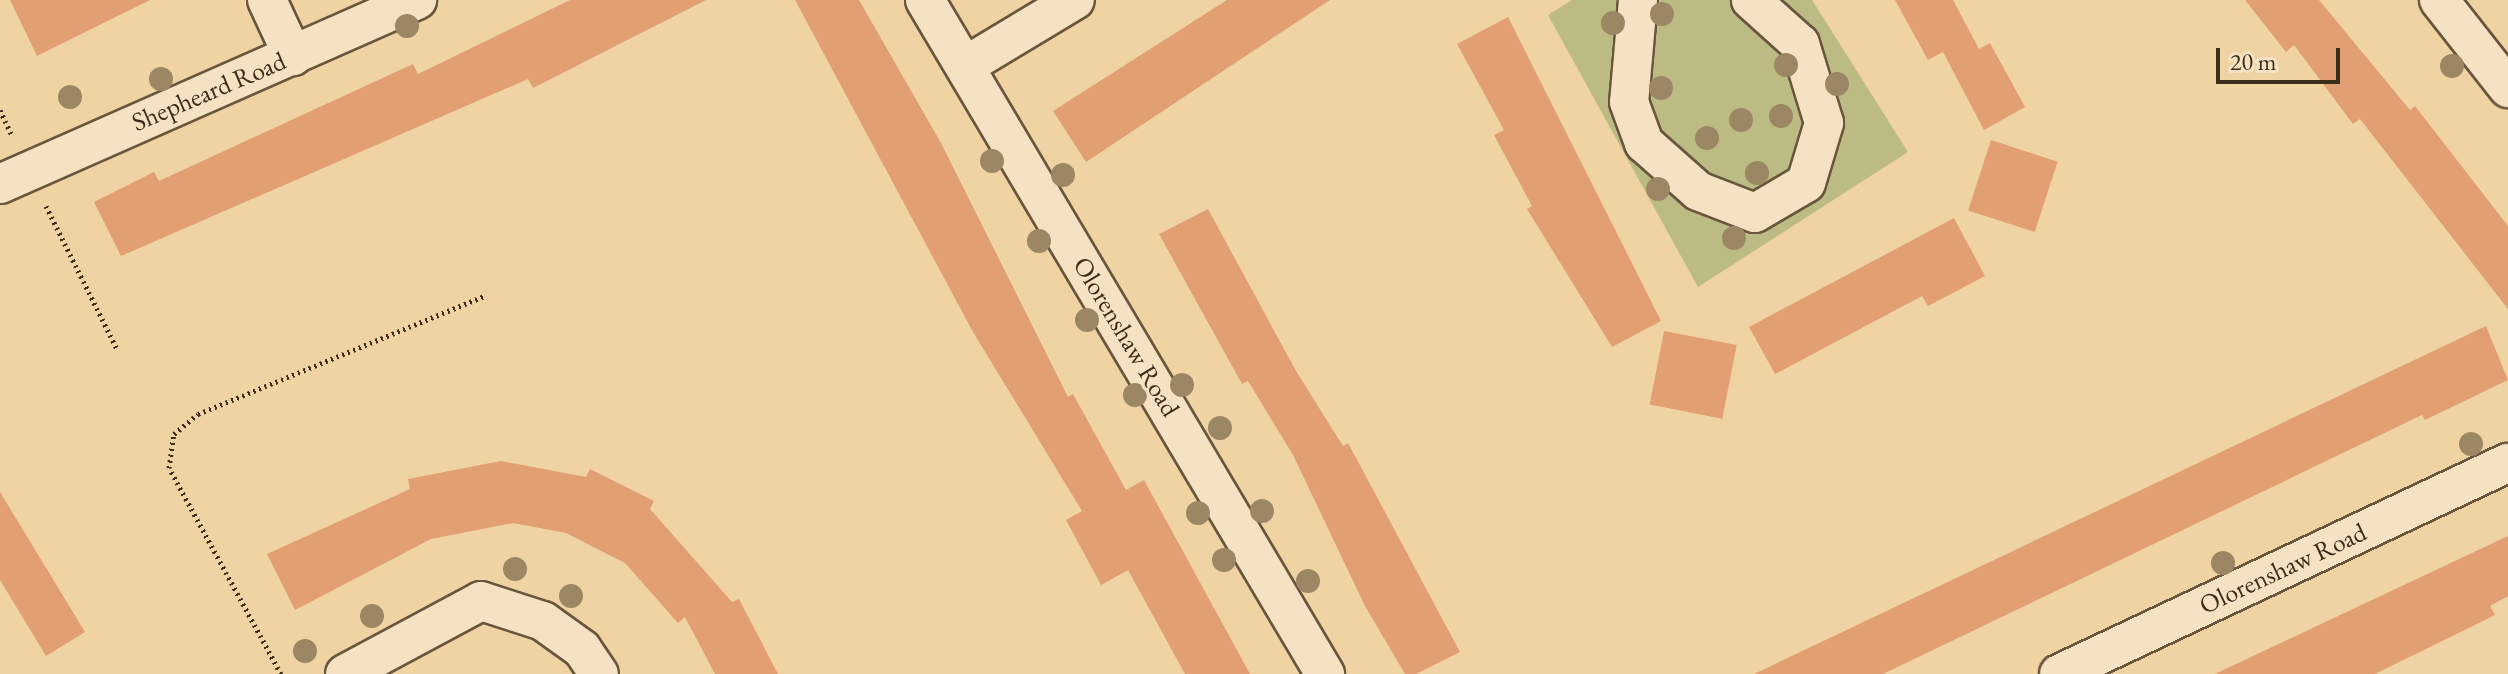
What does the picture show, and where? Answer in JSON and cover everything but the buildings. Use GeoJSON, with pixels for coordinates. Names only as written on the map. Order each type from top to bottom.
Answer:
{"type":"FeatureCollection","features":[{"type":"Feature","properties":{"kind":"street"},"geometry":{"type":"LineString","coordinates":[[267,0],[293,56]]}},
{"type":"Feature","properties":{"kind":"street","name":"Shepheard Road"},"geometry":{"type":"LineString","coordinates":[[14,177],[417,0]]}},
{"type":"Feature","properties":{"kind":"street","name":"Olorenshaw Road"},"geometry":{"type":"LineString","coordinates":[[925,0],[1325,674]]}},
{"type":"Feature","properties":{"kind":"street"},"geometry":{"type":"LineString","coordinates":[[965,66],[1075,0]]}},
{"type":"Feature","properties":{"kind":"street"},"geometry":{"type":"LineString","coordinates":[[1638,0],[1629,102],[1644,143],[1698,191],[1755,213],[1806,183],[1824,123],[1800,44],[1751,0]]}},
{"type":"Feature","properties":{"kind":"street"},"geometry":{"type":"LineString","coordinates":[[2439,0],[2508,88]]}},
{"type":"Feature","properties":{"kind":"street","name":"Olorenshaw Road"},"geometry":{"type":"LineString","coordinates":[[2059,674],[2508,463]]}},
{"type":"Feature","properties":{"kind":"street"},"geometry":{"type":"LineString","coordinates":[[345,674],[481,601],[543,621],[582,649],[599,674]]}},
{"type":"Feature","properties":{"kind":"path"},"geometry":{"type":"LineString","coordinates":[[0,110],[14,177],[117,349]]}},
{"type":"Feature","properties":{"kind":"path"},"geometry":{"type":"LineString","coordinates":[[281,674],[169,468],[174,434],[198,414],[485,296]]}},
{"type":"Feature","properties":{"kind":"shaded area"},"geometry":{"type":"Polygon","coordinates":[[[1572,0],[1812,0],[1908,152],[1698,287],[1548,15],[1572,0]]]}}]}
